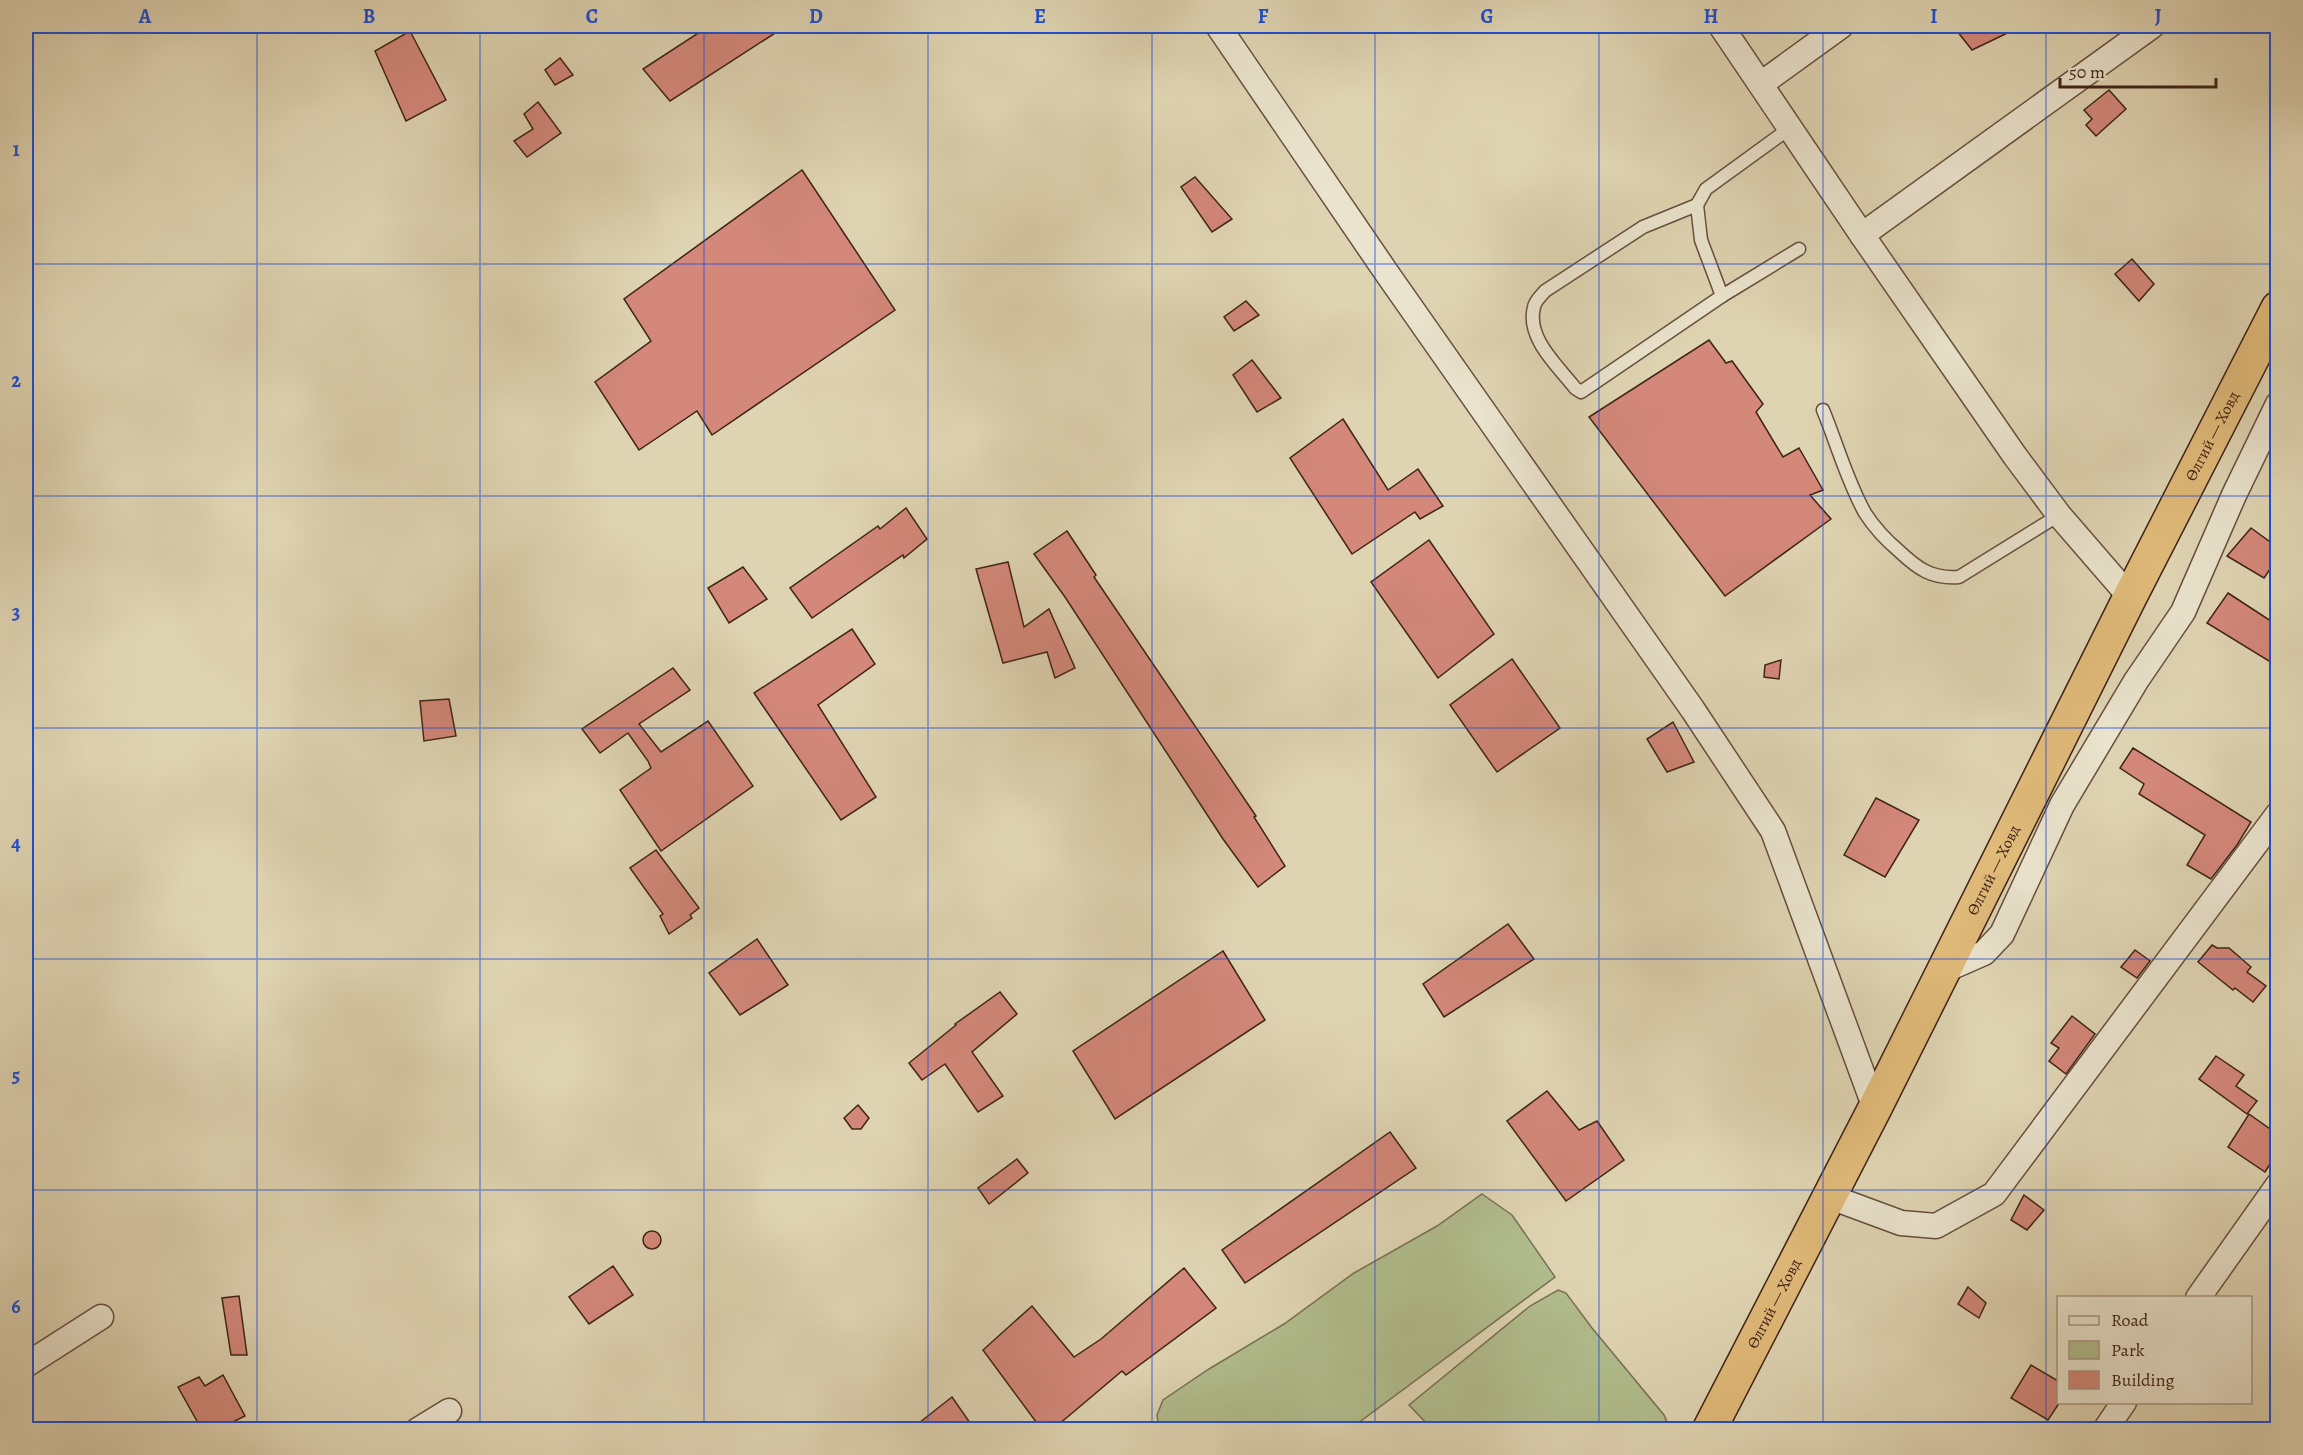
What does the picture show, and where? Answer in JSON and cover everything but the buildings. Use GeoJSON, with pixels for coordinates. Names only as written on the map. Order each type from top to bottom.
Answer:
{"type":"FeatureCollection","features":[{"type":"Feature","properties":{"kind":"highway","name":"Өлгий — Ховд"},"geometry":{"type":"LineString","coordinates":[[1708,1430],[1875,1108],[2277,308]]}},
{"type":"Feature","properties":{"kind":"street"},"geometry":{"type":"LineString","coordinates":[[1218,26],[1386,272],[1693,710],[1773,831],[1875,1108]]}},
{"type":"Feature","properties":{"kind":"street"},"geometry":{"type":"LineString","coordinates":[[1721,26],[1862,235],[2058,515],[2130,597]]}},
{"type":"Feature","properties":{"kind":"street"},"geometry":{"type":"LineString","coordinates":[[1761,84],[1841,26]]}},
{"type":"Feature","properties":{"kind":"street"},"geometry":{"type":"LineString","coordinates":[[1862,235],[2152,26]]}},
{"type":"Feature","properties":{"kind":"street"},"geometry":{"type":"LineString","coordinates":[[1943,971],[1984,953],[2002,934],[2062,805],[2136,681],[2183,612],[2277,404]]}},
{"type":"Feature","properties":{"kind":"street"},"geometry":{"type":"LineString","coordinates":[[1828,1196],[1900,1223],[1936,1226],[1994,1194],[2277,814]]}},
{"type":"Feature","properties":{"kind":"street"},"geometry":{"type":"LineString","coordinates":[[2199,1296],[2277,1185]]}},
{"type":"Feature","properties":{"kind":"street"},"geometry":{"type":"LineString","coordinates":[[26,1365],[101,1317]]}},
{"type":"Feature","properties":{"kind":"street"},"geometry":{"type":"LineString","coordinates":[[2105,1430],[2123,1404]]}},
{"type":"Feature","properties":{"kind":"street"},"geometry":{"type":"LineString","coordinates":[[418,1430],[449,1411]]}},
{"type":"Feature","properties":{"kind":"lane"},"geometry":{"type":"LineString","coordinates":[[1722,296],[1701,240],[1697,205],[1706,189],[1791,128]]}},
{"type":"Feature","properties":{"kind":"lane"},"geometry":{"type":"LineString","coordinates":[[1697,205],[1642,226],[1545,291],[1534,304],[1532,321],[1536,337],[1575,388],[1581,392],[1722,296],[1799,249]]}},
{"type":"Feature","properties":{"kind":"lane"},"geometry":{"type":"LineString","coordinates":[[1823,410],[1866,514],[1903,556],[1930,576],[1959,577],[2058,515]]}},
{"type":"Feature","properties":{"kind":"green space"},"geometry":{"type":"Polygon","coordinates":[[[1482,1194],[1512,1215],[1555,1277],[1350,1429],[1159,1429],[1157,1415],[1163,1400],[1284,1324],[1354,1273],[1437,1226],[1482,1194]]]}},
{"type":"Feature","properties":{"kind":"green space"},"geometry":{"type":"Polygon","coordinates":[[[1558,1290],[1566,1293],[1664,1415],[1670,1429],[1432,1429],[1409,1405],[1530,1306],[1558,1290]]]}}]}
